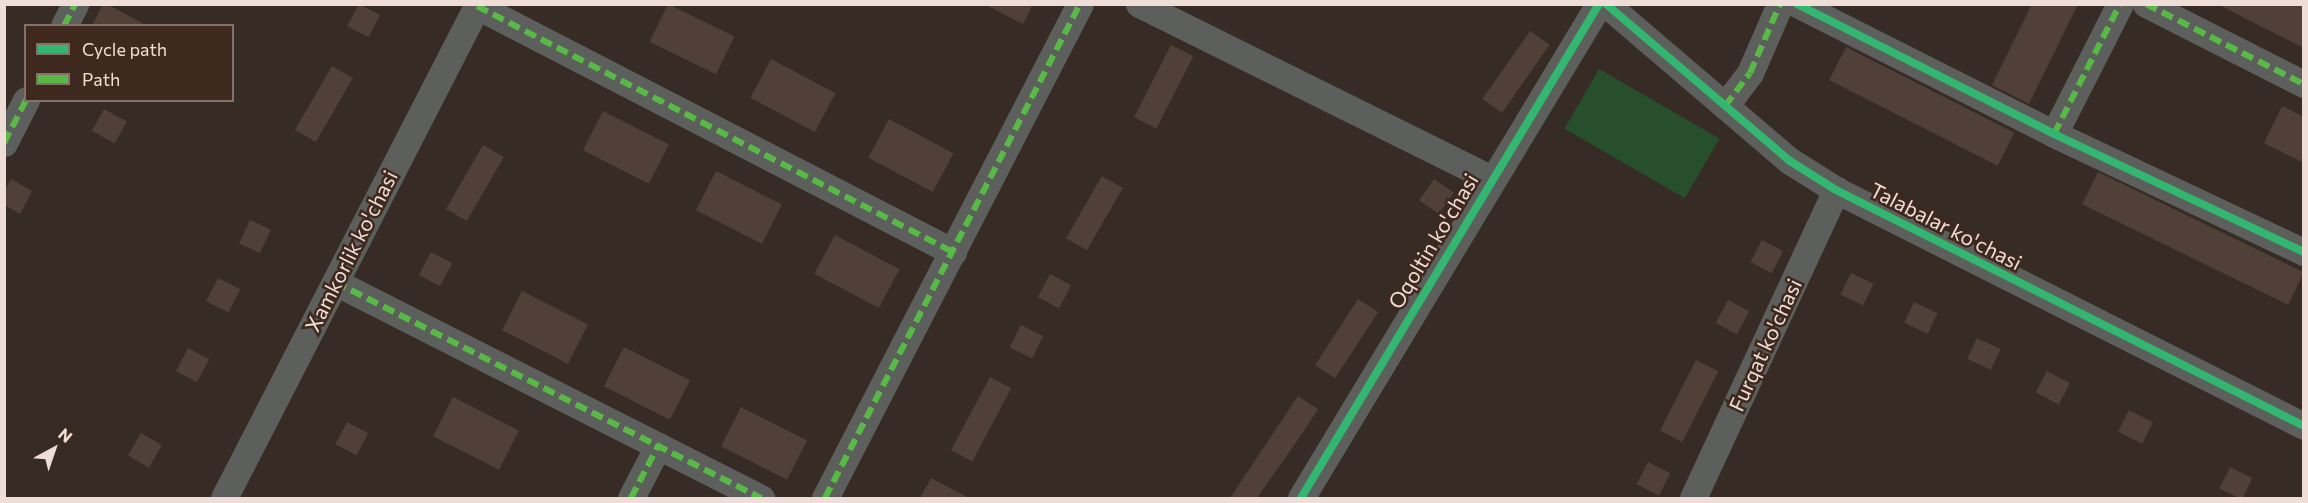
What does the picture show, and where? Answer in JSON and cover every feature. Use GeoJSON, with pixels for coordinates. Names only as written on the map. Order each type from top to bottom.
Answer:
{"type":"FeatureCollection","features":[{"type":"Feature","properties":{"kind":"street"},"geometry":{"type":"LineString","coordinates":[[65,24],[75,4]]}},
{"type":"Feature","properties":{"kind":"street"},"geometry":{"type":"LineString","coordinates":[[825,498],[1080,4]]}},
{"type":"Feature","properties":{"kind":"street"},"geometry":{"type":"LineString","coordinates":[[1139,4],[1492,179]]}},
{"type":"Feature","properties":{"kind":"street","name":"Oqoltin ko'chasi"},"geometry":{"type":"LineString","coordinates":[[1301,498],[1599,4]]}},
{"type":"Feature","properties":{"kind":"street","name":"Talabalar ko'chasi"},"geometry":{"type":"LineString","coordinates":[[1606,4],[1790,161],[1836,190],[2304,426]]}},
{"type":"Feature","properties":{"kind":"street"},"geometry":{"type":"LineString","coordinates":[[1725,106],[1750,73],[1780,4]]}},
{"type":"Feature","properties":{"kind":"street"},"geometry":{"type":"LineString","coordinates":[[1797,4],[2054,134],[2304,252]]}},
{"type":"Feature","properties":{"kind":"street"},"geometry":{"type":"LineString","coordinates":[[2054,134],[2120,4]]}},
{"type":"Feature","properties":{"kind":"street"},"geometry":{"type":"LineString","coordinates":[[2146,4],[2304,84]]}},
{"type":"Feature","properties":{"kind":"street"},"geometry":{"type":"LineString","coordinates":[[477,5],[953,252]]}},
{"type":"Feature","properties":{"kind":"street","name":"Xamkorlik ko'chasi"},"geometry":{"type":"LineString","coordinates":[[224,498],[477,5]]}},
{"type":"Feature","properties":{"kind":"street"},"geometry":{"type":"LineString","coordinates":[[7,131],[25,102]]}},
{"type":"Feature","properties":{"kind":"street","name":"Furqat ko'chasi"},"geometry":{"type":"LineString","coordinates":[[1693,498],[1836,190]]}},
{"type":"Feature","properties":{"kind":"street"},"geometry":{"type":"LineString","coordinates":[[335,282],[760,498]]}},
{"type":"Feature","properties":{"kind":"street"},"geometry":{"type":"LineString","coordinates":[[631,498],[658,446]]}},
{"type":"Feature","properties":{"kind":"green space"},"geometry":{"type":"Polygon","coordinates":[[[1599,69],[1719,138],[1685,198],[1564,129],[1599,69]]]}},
{"type":"Feature","properties":{"kind":"building"},"geometry":{"type":"Polygon","coordinates":[[[103,4],[107,4],[143,24],[93,24],[103,4]]]}},
{"type":"Feature","properties":{"kind":"building"},"geometry":{"type":"Polygon","coordinates":[[[359,4],[380,15],[368,37],[347,26],[359,4]]]}},
{"type":"Feature","properties":{"kind":"building"},"geometry":{"type":"Polygon","coordinates":[[[668,4],[735,36],[716,74],[650,42],[668,4]]]}},
{"type":"Feature","properties":{"kind":"building"},"geometry":{"type":"Polygon","coordinates":[[[984,4],[1033,4],[1023,24],[984,4]]]}},
{"type":"Feature","properties":{"kind":"building"},"geometry":{"type":"Polygon","coordinates":[[[2032,4],[2078,4],[2029,104],[1992,85],[2032,4]]]}},
{"type":"Feature","properties":{"kind":"building"},"geometry":{"type":"Polygon","coordinates":[[[2217,4],[2304,4],[2304,48],[2217,4]]]}},
{"type":"Feature","properties":{"kind":"building"},"geometry":{"type":"Polygon","coordinates":[[[1530,31],[1550,45],[1502,113],[1482,99],[1530,31]]]}},
{"type":"Feature","properties":{"kind":"building"},"geometry":{"type":"Polygon","coordinates":[[[1171,45],[1193,56],[1157,129],[1134,117],[1171,45]]]}},
{"type":"Feature","properties":{"kind":"building"},"geometry":{"type":"Polygon","coordinates":[[[1846,47],[2014,133],[1998,166],[1829,80],[1846,47]]]}},
{"type":"Feature","properties":{"kind":"building"},"geometry":{"type":"Polygon","coordinates":[[[771,59],[835,93],[815,132],[750,98],[771,59]]]}},
{"type":"Feature","properties":{"kind":"building"},"geometry":{"type":"Polygon","coordinates":[[[332,66],[353,78],[316,142],[295,130],[332,66]]]}},
{"type":"Feature","properties":{"kind":"building"},"geometry":{"type":"Polygon","coordinates":[[[2282,106],[2304,117],[2304,163],[2264,143],[2282,106]]]}},
{"type":"Feature","properties":{"kind":"building"},"geometry":{"type":"Polygon","coordinates":[[[104,109],[127,122],[115,143],[92,131],[104,109]]]}},
{"type":"Feature","properties":{"kind":"building"},"geometry":{"type":"Polygon","coordinates":[[[603,111],[669,145],[649,184],[583,150],[603,111]]]}},
{"type":"Feature","properties":{"kind":"building"},"geometry":{"type":"Polygon","coordinates":[[[889,119],[953,153],[933,192],[868,158],[889,119]]]}},
{"type":"Feature","properties":{"kind":"building"},"geometry":{"type":"Polygon","coordinates":[[[483,145],[504,157],[467,221],[446,209],[483,145]]]}},
{"type":"Feature","properties":{"kind":"building"},"geometry":{"type":"Polygon","coordinates":[[[716,171],[782,205],[762,244],[696,210],[716,171]]]}},
{"type":"Feature","properties":{"kind":"building"},"geometry":{"type":"Polygon","coordinates":[[[2098,172],[2304,272],[2288,305],[2082,204],[2098,172]]]}},
{"type":"Feature","properties":{"kind":"building"},"geometry":{"type":"Polygon","coordinates":[[[1102,176],[1123,188],[1087,250],[1066,238],[1102,176]]]}},
{"type":"Feature","properties":{"kind":"building"},"geometry":{"type":"Polygon","coordinates":[[[11,179],[32,191],[20,214],[4,205],[4,191],[11,179]]]}},
{"type":"Feature","properties":{"kind":"building"},"geometry":{"type":"Polygon","coordinates":[[[1434,179],[1454,193],[1439,214],[1419,200],[1434,179]]]}},
{"type":"Feature","properties":{"kind":"building"},"geometry":{"type":"Polygon","coordinates":[[[250,220],[271,230],[260,253],[239,244],[250,220]]]}},
{"type":"Feature","properties":{"kind":"building"},"geometry":{"type":"Polygon","coordinates":[[[835,235],[899,269],[879,308],[814,274],[835,235]]]}},
{"type":"Feature","properties":{"kind":"building"},"geometry":{"type":"Polygon","coordinates":[[[1762,240],[1783,251],[1771,273],[1750,262],[1762,240]]]}},
{"type":"Feature","properties":{"kind":"building"},"geometry":{"type":"Polygon","coordinates":[[[431,252],[452,263],[440,286],[419,275],[431,252]]]}},
{"type":"Feature","properties":{"kind":"building"},"geometry":{"type":"Polygon","coordinates":[[[1851,273],[1873,284],[1863,306],[1840,295],[1851,273]]]}},
{"type":"Feature","properties":{"kind":"building"},"geometry":{"type":"Polygon","coordinates":[[[1050,274],[1071,285],[1059,308],[1038,297],[1050,274]]]}},
{"type":"Feature","properties":{"kind":"building"},"geometry":{"type":"Polygon","coordinates":[[[218,278],[240,289],[228,313],[206,301],[218,278]]]}},
{"type":"Feature","properties":{"kind":"building"},"geometry":{"type":"Polygon","coordinates":[[[522,291],[588,325],[568,364],[502,330],[522,291]]]}},
{"type":"Feature","properties":{"kind":"building"},"geometry":{"type":"Polygon","coordinates":[[[1358,299],[1378,312],[1335,378],[1315,365],[1358,299]]]}},
{"type":"Feature","properties":{"kind":"building"},"geometry":{"type":"Polygon","coordinates":[[[1728,300],[1749,311],[1737,334],[1716,323],[1728,300]]]}},
{"type":"Feature","properties":{"kind":"building"},"geometry":{"type":"Polygon","coordinates":[[[1914,302],[1938,313],[1928,334],[1904,323],[1914,302]]]}},
{"type":"Feature","properties":{"kind":"building"},"geometry":{"type":"Polygon","coordinates":[[[1021,325],[1043,336],[1032,359],[1010,347],[1021,325]]]}},
{"type":"Feature","properties":{"kind":"building"},"geometry":{"type":"Polygon","coordinates":[[[1977,338],[2001,349],[1991,370],[1967,359],[1977,338]]]}},
{"type":"Feature","properties":{"kind":"building"},"geometry":{"type":"Polygon","coordinates":[[[624,347],[690,381],[670,420],[604,386],[624,347]]]}},
{"type":"Feature","properties":{"kind":"building"},"geometry":{"type":"Polygon","coordinates":[[[188,348],[209,359],[197,382],[176,371],[188,348]]]}},
{"type":"Feature","properties":{"kind":"building"},"geometry":{"type":"Polygon","coordinates":[[[1696,360],[1718,371],[1682,442],[1660,430],[1696,360]]]}},
{"type":"Feature","properties":{"kind":"building"},"geometry":{"type":"Polygon","coordinates":[[[2047,371],[2070,383],[2059,404],[2036,392],[2047,371]]]}},
{"type":"Feature","properties":{"kind":"building"},"geometry":{"type":"Polygon","coordinates":[[[990,377],[1011,388],[972,462],[951,450],[990,377]]]}},
{"type":"Feature","properties":{"kind":"building"},"geometry":{"type":"Polygon","coordinates":[[[1298,396],[1318,409],[1304,431],[1257,498],[1230,498],[1298,396]]]}},
{"type":"Feature","properties":{"kind":"building"},"geometry":{"type":"Polygon","coordinates":[[[453,397],[519,431],[499,470],[433,436],[453,397]]]}},
{"type":"Feature","properties":{"kind":"building"},"geometry":{"type":"Polygon","coordinates":[[[741,407],[807,441],[787,480],[721,446],[741,407]]]}},
{"type":"Feature","properties":{"kind":"building"},"geometry":{"type":"Polygon","coordinates":[[[2129,410],[2153,422],[2142,444],[2118,431],[2129,410]]]}},
{"type":"Feature","properties":{"kind":"building"},"geometry":{"type":"Polygon","coordinates":[[[347,422],[368,433],[356,455],[335,444],[347,422]]]}},
{"type":"Feature","properties":{"kind":"building"},"geometry":{"type":"Polygon","coordinates":[[[141,433],[162,445],[149,468],[128,456],[141,433]]]}},
{"type":"Feature","properties":{"kind":"building"},"geometry":{"type":"Polygon","coordinates":[[[1648,462],[1670,473],[1659,496],[1637,484],[1648,462]]]}},
{"type":"Feature","properties":{"kind":"building"},"geometry":{"type":"Polygon","coordinates":[[[2230,467],[2252,478],[2243,498],[2219,489],[2230,467]]]}},
{"type":"Feature","properties":{"kind":"building"},"geometry":{"type":"Polygon","coordinates":[[[931,478],[969,498],[920,498],[931,478]]]}},
{"type":"Feature","properties":{"kind":"marked path"},"geometry":{"type":"LineString","coordinates":[[65,24],[75,4]]}},
{"type":"Feature","properties":{"kind":"marked path"},"geometry":{"type":"LineString","coordinates":[[825,498],[1080,4]]}},
{"type":"Feature","properties":{"kind":"marked path"},"geometry":{"type":"LineString","coordinates":[[1725,106],[1750,73],[1780,4]]}},
{"type":"Feature","properties":{"kind":"marked path"},"geometry":{"type":"LineString","coordinates":[[2054,134],[2120,4]]}},
{"type":"Feature","properties":{"kind":"marked path"},"geometry":{"type":"LineString","coordinates":[[2146,4],[2304,84]]}},
{"type":"Feature","properties":{"kind":"marked path"},"geometry":{"type":"LineString","coordinates":[[477,6],[953,252]]}},
{"type":"Feature","properties":{"kind":"marked path"},"geometry":{"type":"LineString","coordinates":[[4,143],[25,102]]}},
{"type":"Feature","properties":{"kind":"marked path"},"geometry":{"type":"LineString","coordinates":[[335,282],[761,498]]}},
{"type":"Feature","properties":{"kind":"marked path"},"geometry":{"type":"LineString","coordinates":[[631,498],[658,446]]}},
{"type":"Feature","properties":{"kind":"cycle path"},"geometry":{"type":"LineString","coordinates":[[1301,498],[1599,4]]}},
{"type":"Feature","properties":{"kind":"cycle path"},"geometry":{"type":"LineString","coordinates":[[1606,4],[1790,161],[1836,190],[2304,426]]}},
{"type":"Feature","properties":{"kind":"cycle path"},"geometry":{"type":"LineString","coordinates":[[1797,4],[2054,134],[2304,252]]}}]}
